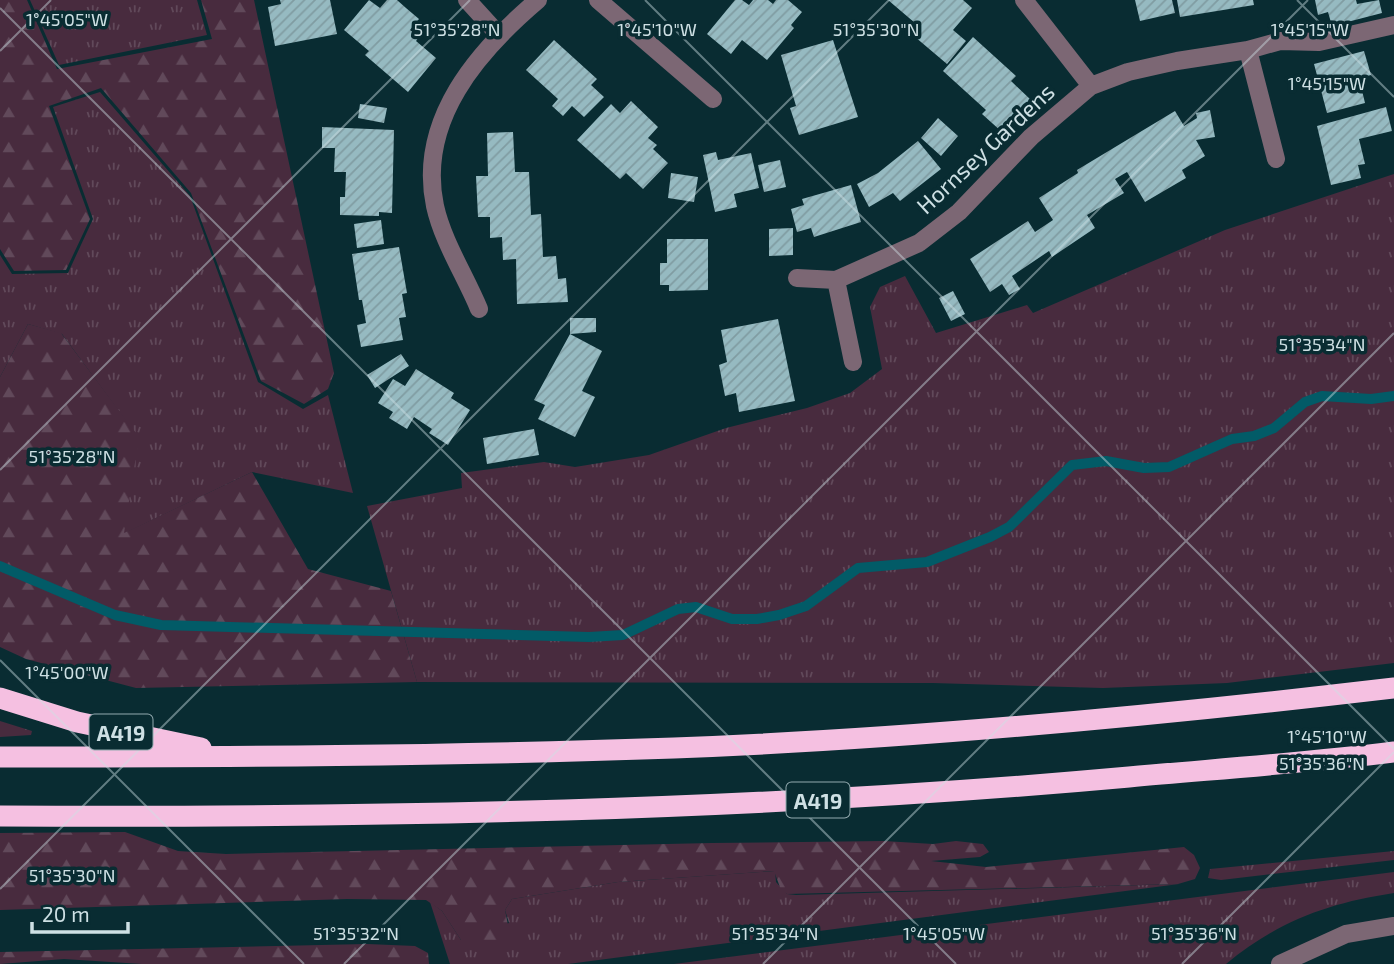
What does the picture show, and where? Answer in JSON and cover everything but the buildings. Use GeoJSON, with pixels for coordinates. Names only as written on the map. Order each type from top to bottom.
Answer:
{"type":"FeatureCollection","features":[{"type":"Feature","properties":{"kind":"highway","name":"A419"},"geometry":{"type":"LineString","coordinates":[[0,757],[245,756],[676,748],[1088,721],[1394,688]]}},
{"type":"Feature","properties":{"kind":"highway","name":"A419"},"geometry":{"type":"LineString","coordinates":[[0,698],[77,722],[245,756]]}},
{"type":"Feature","properties":{"kind":"highway","name":"A419"},"geometry":{"type":"LineString","coordinates":[[0,817],[240,817],[563,812],[931,795],[1394,751]]}},
{"type":"Feature","properties":{"kind":"street"},"geometry":{"type":"LineString","coordinates":[[467,0],[499,35]]}},
{"type":"Feature","properties":{"kind":"street"},"geometry":{"type":"LineString","coordinates":[[479,309],[452,252],[435,205],[435,150],[453,94],[499,35],[538,0]]}},
{"type":"Feature","properties":{"kind":"street"},"geometry":{"type":"LineString","coordinates":[[598,0],[713,99]]}},
{"type":"Feature","properties":{"kind":"street"},"geometry":{"type":"LineString","coordinates":[[1024,0],[1091,86]]}},
{"type":"Feature","properties":{"kind":"street","name":"Hornsey Gardens"},"geometry":{"type":"LineString","coordinates":[[797,278],[836,280],[897,255],[939,228],[1031,137],[1091,86],[1128,72],[1248,50],[1280,41],[1320,42],[1394,25]]}},
{"type":"Feature","properties":{"kind":"street"},"geometry":{"type":"LineString","coordinates":[[1248,50],[1276,159]]}},
{"type":"Feature","properties":{"kind":"street"},"geometry":{"type":"LineString","coordinates":[[836,280],[853,362]]}},
{"type":"Feature","properties":{"kind":"street"},"geometry":{"type":"LineString","coordinates":[[1280,964],[1346,934],[1394,926]]}},
{"type":"Feature","properties":{"kind":"green space"},"geometry":{"type":"Polygon","coordinates":[[[0,0],[27,0],[57,69],[212,39],[201,0],[254,0],[334,373],[328,389],[304,404],[261,381],[191,193],[101,88],[49,106],[90,219],[66,270],[14,271],[0,249],[0,0]]]}},
{"type":"Feature","properties":{"kind":"green space"},"geometry":{"type":"Polygon","coordinates":[[[30,0],[197,0],[207,35],[59,65],[30,0]]]}},
{"type":"Feature","properties":{"kind":"green space"},"geometry":{"type":"Polygon","coordinates":[[[100,92],[190,196],[258,382],[303,409],[328,395],[353,493],[252,472],[123,534],[138,437],[62,334],[28,324],[0,377],[0,255],[12,274],[68,273],[93,219],[53,107],[100,92]]]}},
{"type":"Feature","properties":{"kind":"green space"},"geometry":{"type":"Polygon","coordinates":[[[1394,174],[1394,663],[1227,683],[1103,688],[933,683],[417,682],[367,506],[462,488],[461,473],[544,462],[575,467],[649,455],[726,428],[807,408],[850,393],[882,369],[870,307],[880,287],[905,276],[936,333],[1027,305],[1033,313],[1225,230],[1394,174]]]}},
{"type":"Feature","properties":{"kind":"green space"},"geometry":{"type":"Polygon","coordinates":[[[28,324],[61,333],[139,437],[124,533],[252,472],[308,569],[391,591],[417,682],[136,688],[26,659],[0,647],[0,377],[28,324]]]}},
{"type":"Feature","properties":{"kind":"green space"},"geometry":{"type":"Polygon","coordinates":[[[0,721],[32,731],[31,735],[0,737],[0,721]]]}},
{"type":"Feature","properties":{"kind":"green space"},"geometry":{"type":"Polygon","coordinates":[[[125,832],[178,851],[226,854],[712,843],[884,841],[933,844],[956,841],[983,844],[989,852],[980,857],[931,861],[986,867],[1184,847],[1194,855],[1200,868],[1195,879],[1178,884],[787,894],[781,890],[774,871],[618,882],[512,899],[505,910],[510,935],[505,948],[495,954],[461,940],[442,911],[426,900],[347,899],[0,910],[0,833],[125,832]]]}},
{"type":"Feature","properties":{"kind":"green space"},"geometry":{"type":"Polygon","coordinates":[[[1394,851],[1394,860],[1221,880],[1208,878],[1210,869],[1394,851]]]}},
{"type":"Feature","properties":{"kind":"green space"},"geometry":{"type":"Polygon","coordinates":[[[775,871],[776,882],[787,894],[796,895],[1179,884],[568,964],[450,964],[430,902],[442,911],[461,940],[509,923],[505,910],[512,899],[618,882],[775,871]]]}},
{"type":"Feature","properties":{"kind":"green space"},"geometry":{"type":"Polygon","coordinates":[[[1394,872],[1394,893],[1347,902],[1305,916],[1265,936],[1226,964],[674,964],[1394,872]]]}},
{"type":"Feature","properties":{"kind":"green space"},"geometry":{"type":"Polygon","coordinates":[[[367,944],[415,946],[428,953],[429,964],[142,964],[64,959],[0,964],[0,952],[367,944]]]}},
{"type":"Feature","properties":{"kind":"waterway"},"geometry":{"type":"LineString","coordinates":[[0,566],[115,615],[161,625],[589,637],[623,635],[678,609],[696,607],[732,619],[757,619],[806,606],[858,568],[927,562],[990,537],[1009,527],[1072,465],[1106,461],[1144,468],[1169,467],[1232,439],[1254,436],[1274,428],[1305,402],[1322,396],[1371,399],[1394,396]]}}]}
